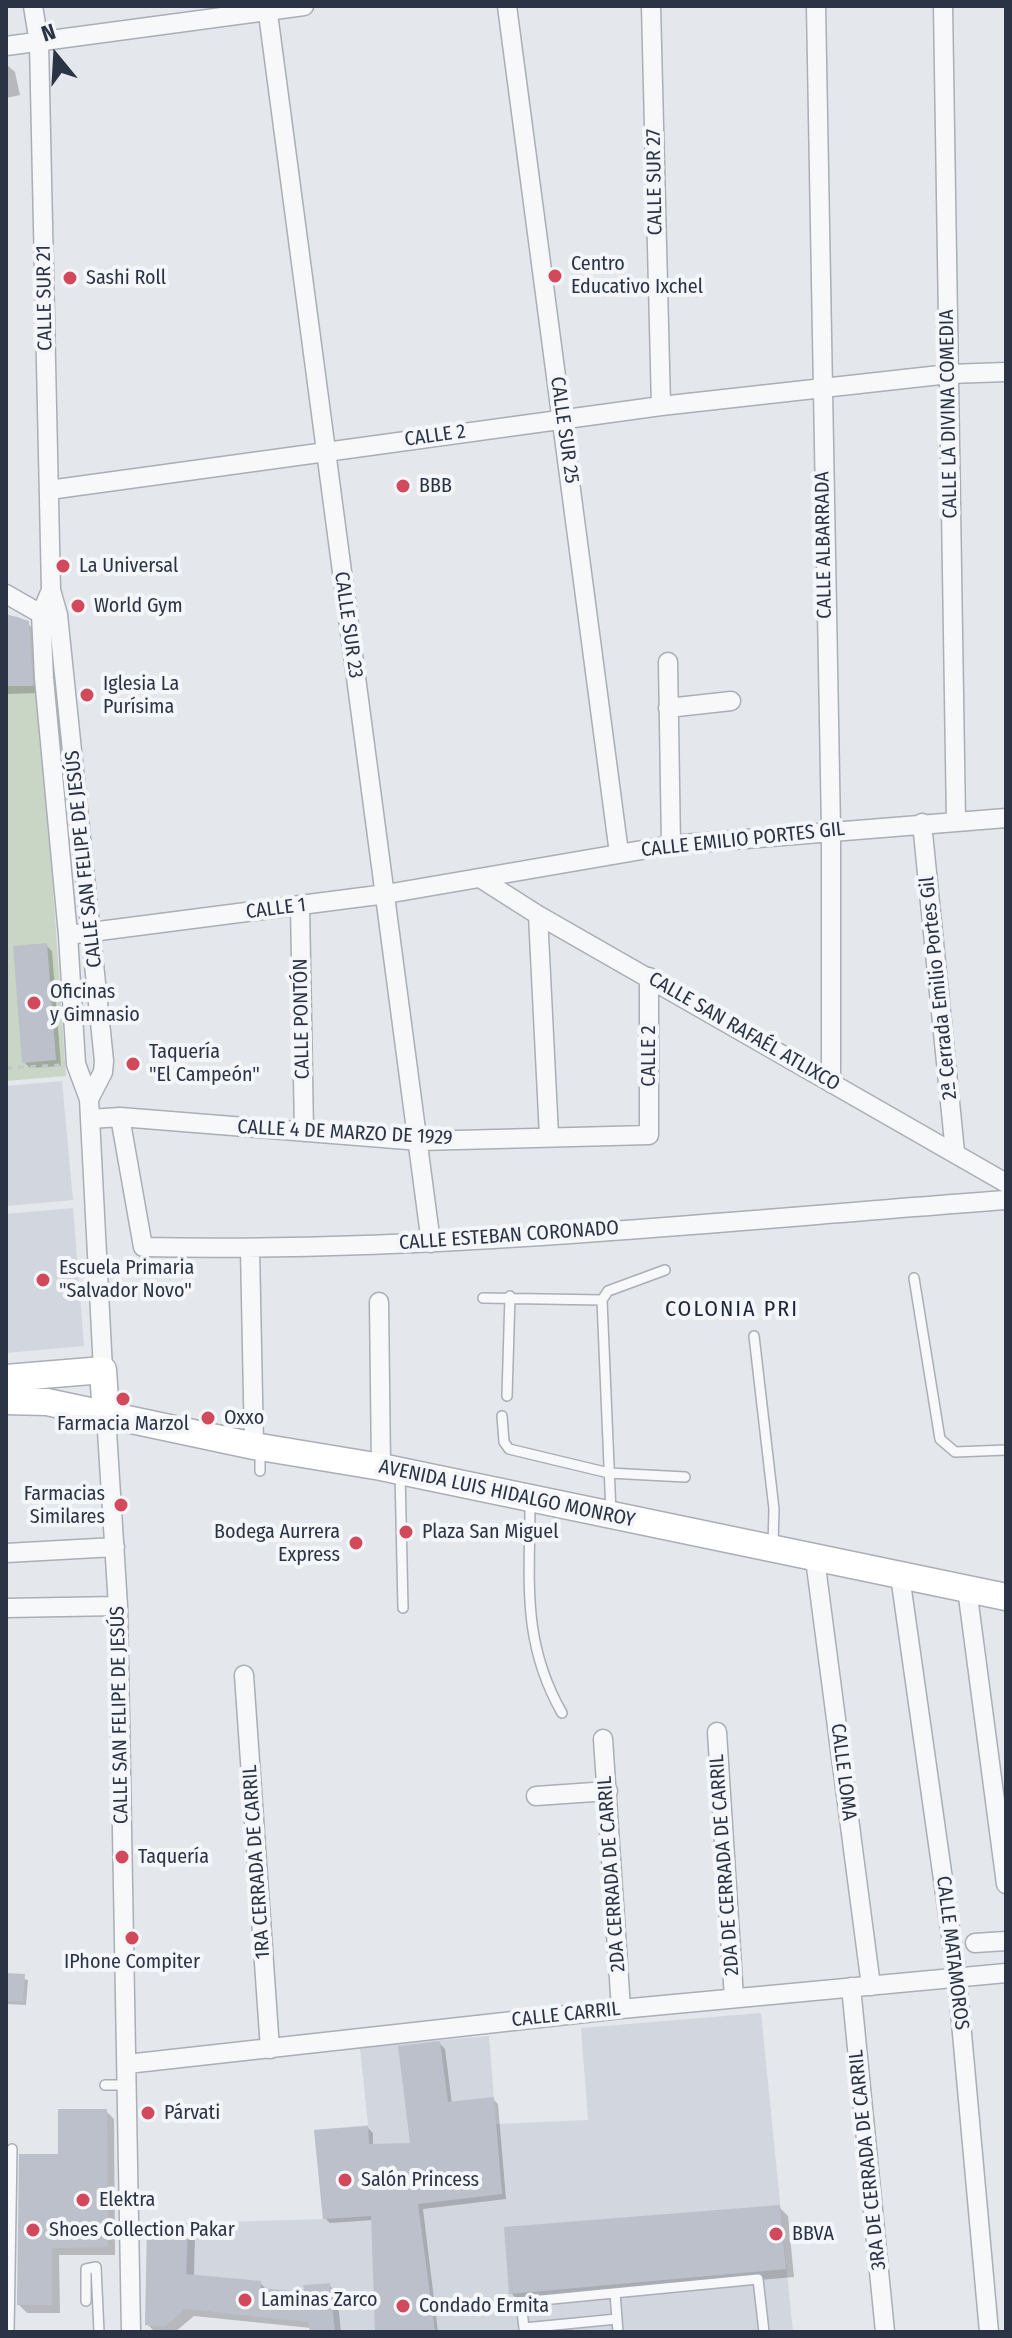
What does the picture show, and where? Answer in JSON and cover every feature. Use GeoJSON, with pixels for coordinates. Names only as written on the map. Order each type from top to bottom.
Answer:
{"type":"FeatureCollection","features":[{"type":"Feature","properties":{"kind":"street","name":"CALLE SUR 21"},"geometry":{"type":"LineString","coordinates":[[33,6],[39,43],[50,614]]}},
{"type":"Feature","properties":{"kind":"street"},"geometry":{"type":"LineString","coordinates":[[6,46],[267,8],[304,6]]}},
{"type":"Feature","properties":{"kind":"street","name":"CALLE SUR 25"},"geometry":{"type":"LineString","coordinates":[[507,6],[619,853]]}},
{"type":"Feature","properties":{"kind":"street","name":"CALLE SUR 27"},"geometry":{"type":"LineString","coordinates":[[651,6],[661,406]]}},
{"type":"Feature","properties":{"kind":"street","name":"CALLE ALBARRADA"},"geometry":{"type":"LineString","coordinates":[[816,6],[831,830],[831,1083]]}},
{"type":"Feature","properties":{"kind":"street","name":"CALLE LA DIVINA COMEDIA"},"geometry":{"type":"LineString","coordinates":[[943,6],[956,821]]}},
{"type":"Feature","properties":{"kind":"street","name":"CALLE SUR 23"},"geometry":{"type":"LineString","coordinates":[[267,8],[324,451],[420,1141],[431,1243]]}},
{"type":"Feature","properties":{"kind":"street","name":"CALLE 2"},"geometry":{"type":"LineString","coordinates":[[49,490],[661,406],[949,374],[1006,372]]}},
{"type":"Feature","properties":{"kind":"street"},"geometry":{"type":"LineString","coordinates":[[6,594],[50,614]]}},
{"type":"Feature","properties":{"kind":"street","name":"CALLE SAN FELIPE DE JESÚS"},"geometry":{"type":"LineString","coordinates":[[50,614],[92,932],[104,1061],[103,1072],[89,1099]]}},
{"type":"Feature","properties":{"kind":"street","name":"CALLE SAN FELIPE DE JESÚS"},"geometry":{"type":"LineString","coordinates":[[50,614],[44,678],[68,935],[76,1064],[89,1099],[118,1606],[131,2332]]}},
{"type":"Feature","properties":{"kind":"street"},"geometry":{"type":"LineString","coordinates":[[668,662],[671,845]]}},
{"type":"Feature","properties":{"kind":"street"},"geometry":{"type":"LineString","coordinates":[[668,708],[731,701]]}},
{"type":"Feature","properties":{"kind":"street","name":"CALLE EMILIO PORTES GIL"},"geometry":{"type":"LineString","coordinates":[[483,880],[671,845],[1006,818]]}},
{"type":"Feature","properties":{"kind":"street","name":"2ª Cerrada Emilio Portes Gil"},"geometry":{"type":"LineString","coordinates":[[922,823],[955,1152]]}},
{"type":"Feature","properties":{"kind":"street","name":"CALLE 1"},"geometry":{"type":"LineString","coordinates":[[68,935],[483,880]]}},
{"type":"Feature","properties":{"kind":"street","name":"CALLE SAN RAFAÉL ATLIXCO"},"geometry":{"type":"LineString","coordinates":[[483,880],[538,915],[1006,1183]]}},
{"type":"Feature","properties":{"kind":"street","name":"CALLE PONTÓN"},"geometry":{"type":"LineString","coordinates":[[300,905],[304,1132]]}},
{"type":"Feature","properties":{"kind":"street"},"geometry":{"type":"LineString","coordinates":[[538,915],[549,1136]]}},
{"type":"Feature","properties":{"kind":"street","name":"CALLE 2"},"geometry":{"type":"LineString","coordinates":[[649,977],[649,1135]]}},
{"type":"Feature","properties":{"kind":"street","name":"CALLE 4 DE MARZO DE 1929"},"geometry":{"type":"LineString","coordinates":[[90,1119],[120,1117],[420,1141],[649,1135]]}},
{"type":"Feature","properties":{"kind":"street","name":"CALLE ESTEBAN CORONADO"},"geometry":{"type":"LineString","coordinates":[[120,1117],[143,1247],[250,1249],[431,1243],[1006,1200]]}},
{"type":"Feature","properties":{"kind":"street"},"geometry":{"type":"LineString","coordinates":[[250,1249],[258,1455]]}},
{"type":"Feature","properties":{"kind":"street"},"geometry":{"type":"LineString","coordinates":[[379,1302],[390,1469]]}},
{"type":"Feature","properties":{"kind":"street"},"geometry":{"type":"LineString","coordinates":[[6,1378],[103,1370]]}},
{"type":"Feature","properties":{"kind":"street","name":"AVENIDA LUIS HIDALGO MONROY"},"geometry":{"type":"LineString","coordinates":[[6,1401],[47,1402],[258,1455],[390,1469],[1006,1597]]}},
{"type":"Feature","properties":{"kind":"street"},"geometry":{"type":"LineString","coordinates":[[6,1553],[115,1547]]}},
{"type":"Feature","properties":{"kind":"street","name":"CALLE LOMA"},"geometry":{"type":"LineString","coordinates":[[815,1559],[871,1986]]}},
{"type":"Feature","properties":{"kind":"street","name":"CALLE MATAMOROS"},"geometry":{"type":"LineString","coordinates":[[900,1576],[957,1978],[989,2332]]}},
{"type":"Feature","properties":{"kind":"street"},"geometry":{"type":"LineString","coordinates":[[967,1589],[1006,1884]]}},
{"type":"Feature","properties":{"kind":"street"},"geometry":{"type":"LineString","coordinates":[[6,1608],[118,1606]]}},
{"type":"Feature","properties":{"kind":"street","name":"1RA CERRADA DE CARRIL"},"geometry":{"type":"LineString","coordinates":[[244,1675],[270,2049]]}},
{"type":"Feature","properties":{"kind":"street","name":"2DA DE CERRADA DE CARRIL"},"geometry":{"type":"LineString","coordinates":[[717,1732],[734,1998]]}},
{"type":"Feature","properties":{"kind":"street","name":"2DA CERRADA DE CARRIL"},"geometry":{"type":"LineString","coordinates":[[603,1739],[621,2009]]}},
{"type":"Feature","properties":{"kind":"street"},"geometry":{"type":"LineString","coordinates":[[536,1796],[608,1791]]}},
{"type":"Feature","properties":{"kind":"street"},"geometry":{"type":"LineString","coordinates":[[975,1943],[1006,1941]]}},
{"type":"Feature","properties":{"kind":"street","name":"CALLE CARRIL"},"geometry":{"type":"LineString","coordinates":[[127,2064],[621,2009],[1006,1973]]}},
{"type":"Feature","properties":{"kind":"street","name":"3RA DE CERRADA DE CARRIL"},"geometry":{"type":"LineString","coordinates":[[851,1987],[885,2332]]}},
{"type":"Feature","properties":{"kind":"lane"},"geometry":{"type":"LineString","coordinates":[[611,1516],[602,1300],[608,1291],[665,1270]]}},
{"type":"Feature","properties":{"kind":"lane"},"geometry":{"type":"LineString","coordinates":[[914,1278],[940,1439],[955,1452],[1006,1450]]}},
{"type":"Feature","properties":{"kind":"lane"},"geometry":{"type":"LineString","coordinates":[[483,1298],[510,1296],[602,1300]]}},
{"type":"Feature","properties":{"kind":"lane"},"geometry":{"type":"LineString","coordinates":[[507,1396],[510,1296]]}},
{"type":"Feature","properties":{"kind":"lane"},"geometry":{"type":"LineString","coordinates":[[754,1336],[774,1509],[773,1550]]}},
{"type":"Feature","properties":{"kind":"lane"},"geometry":{"type":"LineString","coordinates":[[502,1416],[504,1442],[509,1449],[609,1473],[685,1477]]}},
{"type":"Feature","properties":{"kind":"lane"},"geometry":{"type":"LineString","coordinates":[[390,1469],[403,1608]]}},
{"type":"Feature","properties":{"kind":"lane"},"geometry":{"type":"LineString","coordinates":[[530,1498],[534,1650],[546,1686],[562,1713]]}},
{"type":"Feature","properties":{"kind":"lane"},"geometry":{"type":"LineString","coordinates":[[105,2085],[128,2085]]}},
{"type":"Feature","properties":{"kind":"lane"},"geometry":{"type":"LineString","coordinates":[[9,2332],[12,2149]]}},
{"type":"Feature","properties":{"kind":"lane"},"geometry":{"type":"LineString","coordinates":[[86,2301],[86,2269],[96,2267],[99,2332]]}},
{"type":"Feature","properties":{"kind":"lane"},"geometry":{"type":"LineString","coordinates":[[617,2319],[524,2328],[521,2302],[758,2279],[764,2332]]}},
{"type":"Feature","properties":{"kind":"lane"},"geometry":{"type":"LineString","coordinates":[[615,2293],[618,2332]]}},
{"type":"Feature","properties":{"kind":"path"},"geometry":{"type":"LineString","coordinates":[[6,1068],[76,1064]]}},
{"type":"Feature","properties":{"kind":"shaded area"},"geometry":{"type":"Polygon","coordinates":[[[62,1081],[73,1200],[6,1206],[6,1086],[62,1081]]]}},
{"type":"Feature","properties":{"kind":"shaded area","name":"Escuela Primaria \"Salvador Novo\""},"geometry":{"type":"Polygon","coordinates":[[[73,1208],[84,1346],[6,1353],[6,1214],[73,1208]]]}},
{"type":"Feature","properties":{"kind":"shaded area"},"geometry":{"type":"Polygon","coordinates":[[[761,2013],[793,2332],[335,2332],[329,2283],[303,2285],[308,2321],[185,2309],[188,2223],[323,2219],[314,2130],[368,2125],[360,2047],[489,2036],[496,2124],[588,2120],[581,2028],[761,2013]]]}},
{"type":"Feature","properties":{"kind":"green space"},"geometry":{"type":"Polygon","coordinates":[[[39,685],[66,1076],[6,1081],[6,686],[39,685]]]}},
{"type":"Feature","properties":{"kind":"building"},"geometry":{"type":"Polygon","coordinates":[[[6,614],[29,621],[33,686],[6,686],[6,614]]]}},
{"type":"Feature","properties":{"kind":"building","name":"Oficinas y Gimnasio"},"geometry":{"type":"Polygon","coordinates":[[[47,943],[56,1060],[22,1063],[13,946],[47,943]]]}},
{"type":"Feature","properties":{"kind":"building"},"geometry":{"type":"Polygon","coordinates":[[[6,1973],[25,1974],[23,2002],[6,2001],[6,1973]]]}},
{"type":"Feature","properties":{"kind":"building"},"geometry":{"type":"Polygon","coordinates":[[[440,2041],[448,2102],[494,2097],[502,2194],[418,2204],[435,2332],[375,2332],[371,2216],[323,2219],[314,2130],[368,2126],[369,2144],[410,2143],[398,2046],[440,2041]]]}},
{"type":"Feature","properties":{"kind":"building"},"geometry":{"type":"Polygon","coordinates":[[[58,2109],[107,2109],[108,2247],[52,2248],[52,2305],[17,2305],[19,2154],[58,2154],[58,2109]]]}},
{"type":"Feature","properties":{"kind":"building"},"geometry":{"type":"Polygon","coordinates":[[[780,2205],[786,2269],[509,2294],[504,2227],[780,2205]]]}},
{"type":"Feature","properties":{"kind":"building"},"geometry":{"type":"Polygon","coordinates":[[[147,2223],[188,2223],[186,2274],[261,2281],[261,2288],[304,2292],[303,2285],[330,2283],[335,2332],[310,2332],[308,2322],[185,2309],[165,2327],[145,2325],[147,2223]]]}},
{"type":"Feature","properties":{"kind":"place","name":"Centro Educativo Ixchel"},"geometry":{"type":"Point","coordinates":[555,276]}},
{"type":"Feature","properties":{"kind":"place","name":"Sashi Roll"},"geometry":{"type":"Point","coordinates":[70,278]}},
{"type":"Feature","properties":{"kind":"place","name":"BBB"},"geometry":{"type":"Point","coordinates":[403,486]}},
{"type":"Feature","properties":{"kind":"place","name":"La Universal"},"geometry":{"type":"Point","coordinates":[63,566]}},
{"type":"Feature","properties":{"kind":"place","name":"World Gym"},"geometry":{"type":"Point","coordinates":[78,606]}},
{"type":"Feature","properties":{"kind":"place","name":"Iglesia La Purísima"},"geometry":{"type":"Point","coordinates":[87,695]}},
{"type":"Feature","properties":{"kind":"place","name":"Oficinas y Gimnasio"},"geometry":{"type":"Point","coordinates":[34,1003]}},
{"type":"Feature","properties":{"kind":"place","name":"Taquería \"El Campeón\""},"geometry":{"type":"Point","coordinates":[133,1064]}},
{"type":"Feature","properties":{"kind":"place","name":"Escuela Primaria \"Salvador Novo\""},"geometry":{"type":"Point","coordinates":[43,1280]}},
{"type":"Feature","properties":{"kind":"place","name":"Farmacia Marzol"},"geometry":{"type":"Point","coordinates":[123,1399]}},
{"type":"Feature","properties":{"kind":"place","name":"Oxxo"},"geometry":{"type":"Point","coordinates":[208,1418]}},
{"type":"Feature","properties":{"kind":"place","name":"Farmacias Similares"},"geometry":{"type":"Point","coordinates":[121,1505]}},
{"type":"Feature","properties":{"kind":"place","name":"Plaza San Miguel"},"geometry":{"type":"Point","coordinates":[406,1532]}},
{"type":"Feature","properties":{"kind":"place","name":"Bodega Aurrera Express"},"geometry":{"type":"Point","coordinates":[356,1543]}},
{"type":"Feature","properties":{"kind":"place","name":"Taquería"},"geometry":{"type":"Point","coordinates":[122,1857]}},
{"type":"Feature","properties":{"kind":"place","name":"IPhone Compiter"},"geometry":{"type":"Point","coordinates":[132,1938]}},
{"type":"Feature","properties":{"kind":"place","name":"Párvati"},"geometry":{"type":"Point","coordinates":[148,2113]}},
{"type":"Feature","properties":{"kind":"place","name":"Salón Princess"},"geometry":{"type":"Point","coordinates":[345,2180]}},
{"type":"Feature","properties":{"kind":"place","name":"Elektra"},"geometry":{"type":"Point","coordinates":[83,2200]}},
{"type":"Feature","properties":{"kind":"place","name":"Shoes Collection Pakar"},"geometry":{"type":"Point","coordinates":[33,2230]}},
{"type":"Feature","properties":{"kind":"place","name":"BBVA"},"geometry":{"type":"Point","coordinates":[776,2234]}},
{"type":"Feature","properties":{"kind":"place","name":"Laminas Zarco"},"geometry":{"type":"Point","coordinates":[245,2300]}},
{"type":"Feature","properties":{"kind":"place","name":"Condado Ermita"},"geometry":{"type":"Point","coordinates":[403,2306]}},
{"type":"Feature","properties":{"kind":"district","name":"COLONIA PRI"},"geometry":{"type":"Point","coordinates":[732,1310]}}]}
